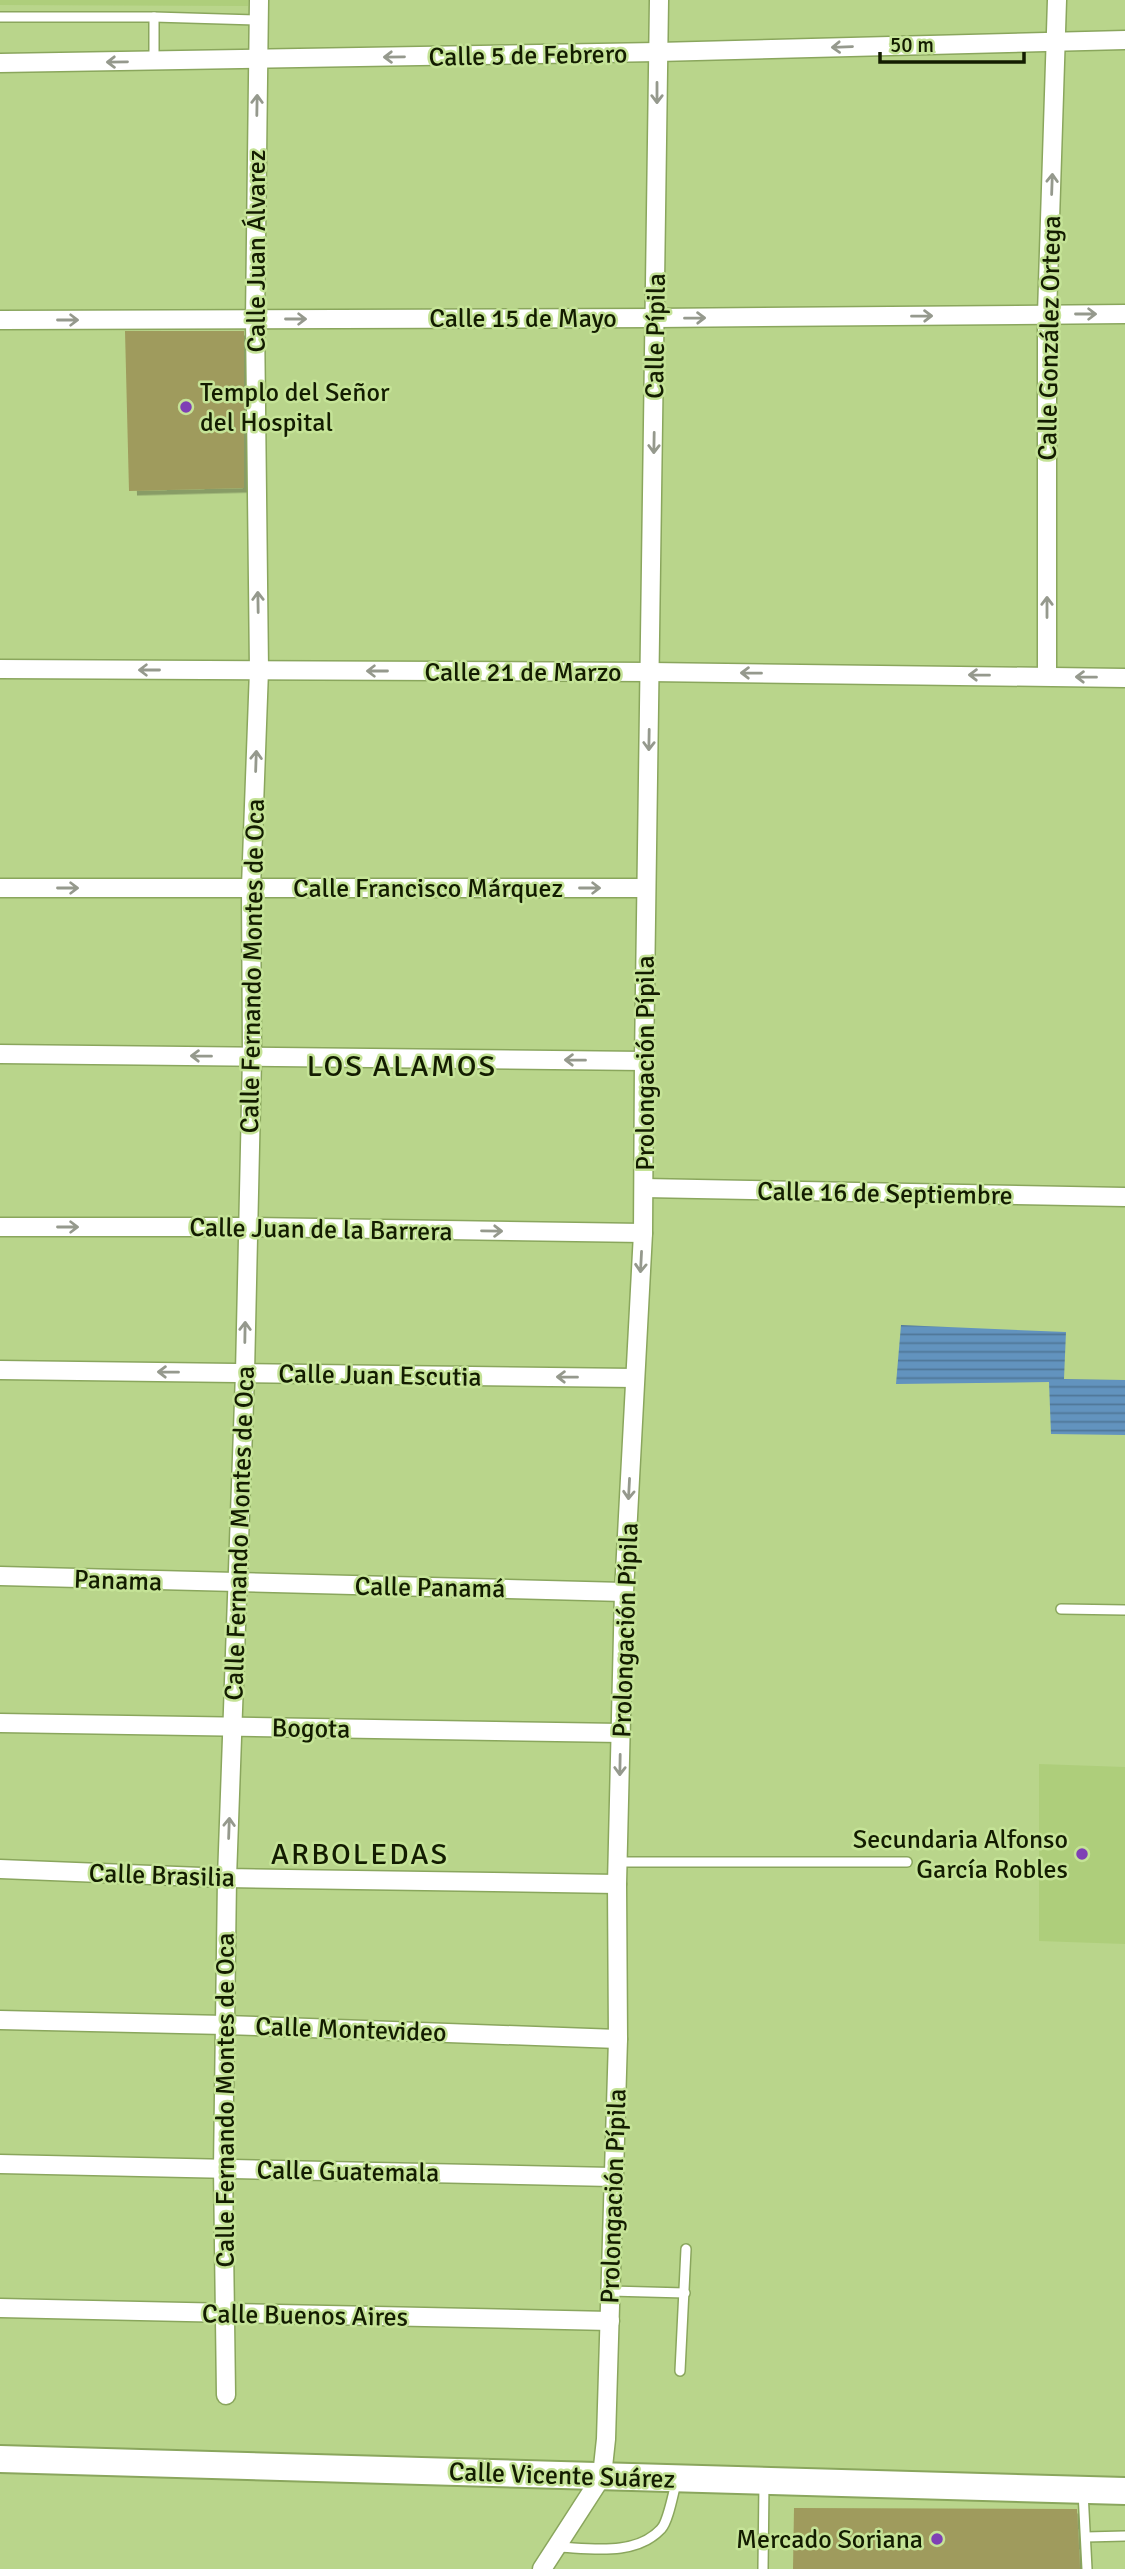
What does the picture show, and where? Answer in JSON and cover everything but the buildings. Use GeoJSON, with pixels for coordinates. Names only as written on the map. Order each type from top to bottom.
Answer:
{"type":"FeatureCollection","features":[{"type":"Feature","properties":{"kind":"main road","name":"Calle Vicente Suárez"},"geometry":{"type":"LineString","coordinates":[[0,2459],[1125,2491]]}},
{"type":"Feature","properties":{"kind":"street","name":"Calle Juan Álvarez"},"geometry":{"type":"LineString","coordinates":[[259,0],[255,319],[259,670]]}},
{"type":"Feature","properties":{"kind":"street","name":"Calle Pípila"},"geometry":{"type":"LineString","coordinates":[[650,672],[659,0]]}},
{"type":"Feature","properties":{"kind":"street","name":"Calle González Ortega"},"geometry":{"type":"LineString","coordinates":[[1047,676],[1047,314],[1057,0]]}},
{"type":"Feature","properties":{"kind":"street","name":"Calle 5 de Febrero"},"geometry":{"type":"LineString","coordinates":[[0,63],[658,52],[1125,40]]}},
{"type":"Feature","properties":{"kind":"street","name":"Calle 15 de Mayo"},"geometry":{"type":"LineString","coordinates":[[0,320],[1125,314]]}},
{"type":"Feature","properties":{"kind":"street","name":"Calle 21 de Marzo"},"geometry":{"type":"LineString","coordinates":[[0,669],[650,672],[1125,678]]}},
{"type":"Feature","properties":{"kind":"street","name":"Calle Fernando Montes de Oca"},"geometry":{"type":"LineString","coordinates":[[226,2395],[223,2168],[227,1878],[245,1373],[252,1057],[251,887],[259,670]]}},
{"type":"Feature","properties":{"kind":"street","name":"Prolongación Pípila"},"geometry":{"type":"LineString","coordinates":[[542,2569],[602,2476],[610,2321],[618,2039],[617,1884],[624,1592],[643,1233],[650,672]]}},
{"type":"Feature","properties":{"kind":"street","name":"Calle Francisco Márquez"},"geometry":{"type":"LineString","coordinates":[[0,888],[646,888]]}},
{"type":"Feature","properties":{"kind":"street"},"geometry":{"type":"LineString","coordinates":[[0,1054],[644,1061]]}},
{"type":"Feature","properties":{"kind":"street","name":"Calle 16 de Septiembre"},"geometry":{"type":"LineString","coordinates":[[644,1188],[1125,1197]]}},
{"type":"Feature","properties":{"kind":"street","name":"Calle Juan de la Barrera"},"geometry":{"type":"LineString","coordinates":[[0,1227],[247,1227],[643,1233]]}},
{"type":"Feature","properties":{"kind":"street","name":"Calle Juan Escutia"},"geometry":{"type":"LineString","coordinates":[[0,1370],[635,1378]]}},
{"type":"Feature","properties":{"kind":"street","name":"Panama"},"geometry":{"type":"LineString","coordinates":[[0,1576],[236,1583]]}},
{"type":"Feature","properties":{"kind":"street","name":"Calle Panamá"},"geometry":{"type":"LineString","coordinates":[[236,1583],[624,1592]]}},
{"type":"Feature","properties":{"kind":"street","name":"Bogota"},"geometry":{"type":"LineString","coordinates":[[0,1723],[621,1733]]}},
{"type":"Feature","properties":{"kind":"street","name":"Calle Brasilia"},"geometry":{"type":"LineString","coordinates":[[0,1869],[227,1878],[617,1884]]}},
{"type":"Feature","properties":{"kind":"street","name":"Calle Montevideo"},"geometry":{"type":"LineString","coordinates":[[0,2020],[618,2039]]}},
{"type":"Feature","properties":{"kind":"street","name":"Calle Guatemala"},"geometry":{"type":"LineString","coordinates":[[0,2164],[612,2177]]}},
{"type":"Feature","properties":{"kind":"street","name":"Calle Buenos Aires"},"geometry":{"type":"LineString","coordinates":[[0,2308],[610,2321]]}},
{"type":"Feature","properties":{"kind":"lane"},"geometry":{"type":"LineString","coordinates":[[0,17],[258,20]]}},
{"type":"Feature","properties":{"kind":"lane"},"geometry":{"type":"LineString","coordinates":[[154,17],[154,62]]}},
{"type":"Feature","properties":{"kind":"lane"},"geometry":{"type":"LineString","coordinates":[[1061,1609],[1125,1610]]}},
{"type":"Feature","properties":{"kind":"lane"},"geometry":{"type":"LineString","coordinates":[[618,1862],[907,1862]]}},
{"type":"Feature","properties":{"kind":"lane"},"geometry":{"type":"LineString","coordinates":[[680,2371],[686,2249]]}},
{"type":"Feature","properties":{"kind":"lane"},"geometry":{"type":"LineString","coordinates":[[610,2291],[684,2293]]}},
{"type":"Feature","properties":{"kind":"lane"},"geometry":{"type":"LineString","coordinates":[[556,2547],[619,2548],[641,2543],[662,2528],[678,2479]]}},
{"type":"Feature","properties":{"kind":"lane"},"geometry":{"type":"LineString","coordinates":[[763,2569],[764,2481]]}},
{"type":"Feature","properties":{"kind":"lane"},"geometry":{"type":"LineString","coordinates":[[1083,2490],[1087,2569]]}},
{"type":"Feature","properties":{"kind":"lane"},"geometry":{"type":"LineString","coordinates":[[1086,2537],[1125,2536]]}},
{"type":"Feature","properties":{"kind":"shaded area"},"geometry":{"type":"Polygon","coordinates":[[[0,0],[248,0],[248,6],[0,5],[0,0]]]}},
{"type":"Feature","properties":{"kind":"shaded area","name":"Secundaria Alfonso García Robles"},"geometry":{"type":"Polygon","coordinates":[[[1039,1764],[1125,1767],[1125,1944],[1039,1941],[1039,1764]]]}},
{"type":"Feature","properties":{"kind":"water"},"geometry":{"type":"Polygon","coordinates":[[[901,1325],[1066,1332],[1064,1379],[1125,1380],[1125,1435],[1051,1434],[1049,1382],[896,1384],[901,1325]]]}},
{"type":"Feature","properties":{"kind":"place","name":"Templo del Señor del Hospital"},"geometry":{"type":"Point","coordinates":[186,407]}},
{"type":"Feature","properties":{"kind":"place","name":"Secundaria Alfonso García Robles"},"geometry":{"type":"Point","coordinates":[1082,1854]}},
{"type":"Feature","properties":{"kind":"place","name":"Mercado Soriana"},"geometry":{"type":"Point","coordinates":[937,2539]}},
{"type":"Feature","properties":{"kind":"district","name":"LOS ALAMOS"},"geometry":{"type":"Point","coordinates":[402,1066]}},
{"type":"Feature","properties":{"kind":"district","name":"ARBOLEDAS"},"geometry":{"type":"Point","coordinates":[360,1854]}}]}
